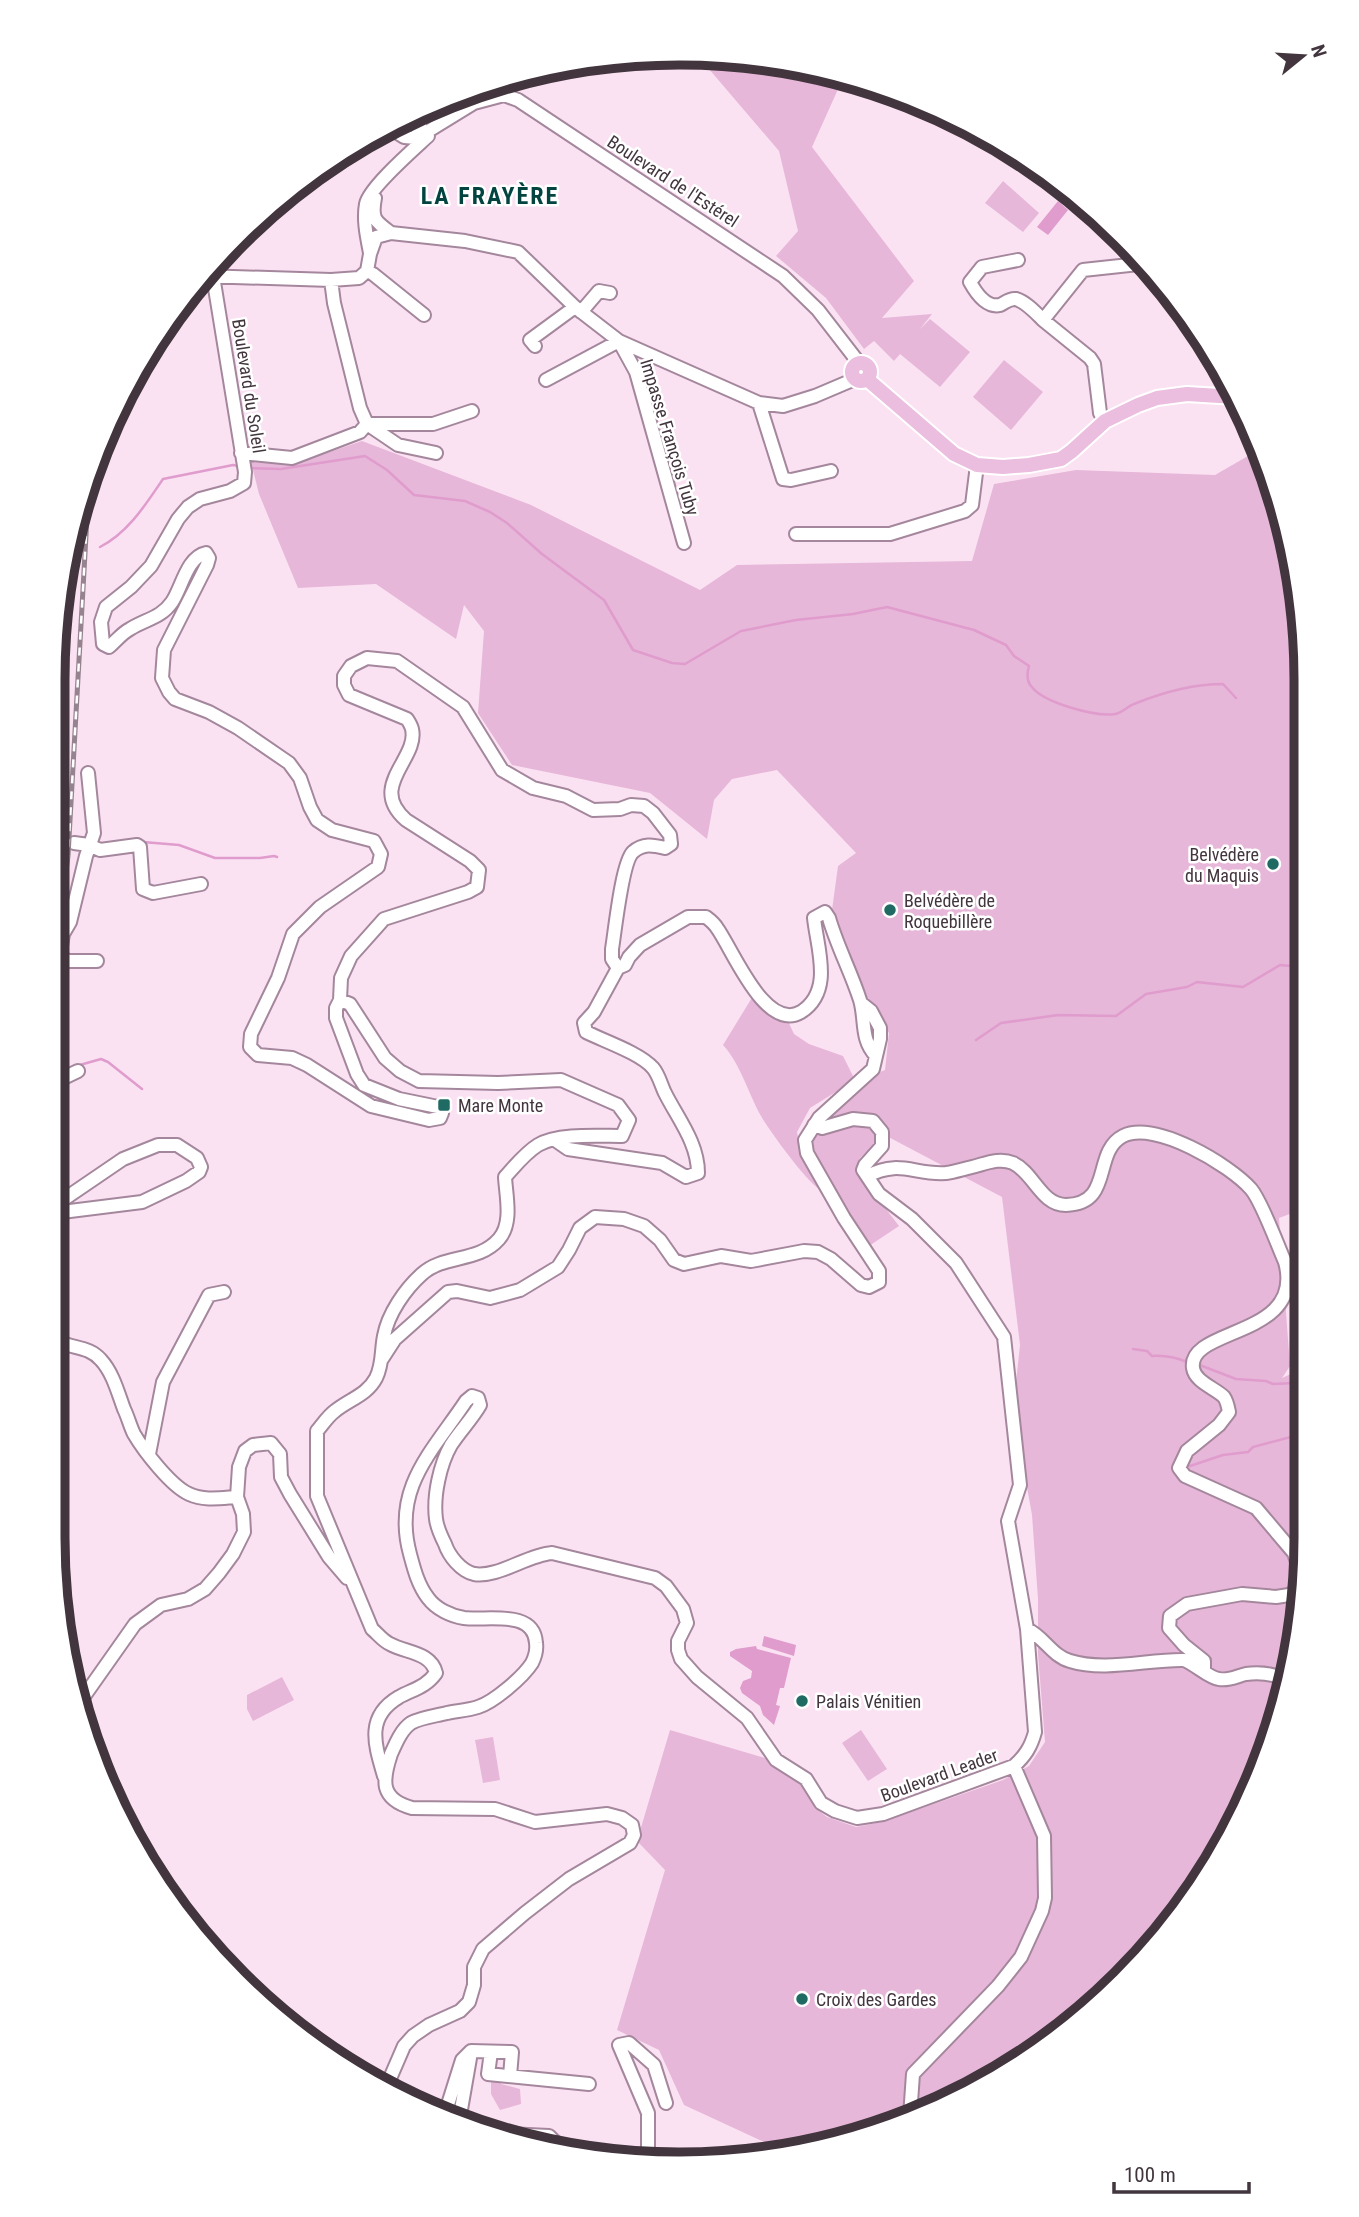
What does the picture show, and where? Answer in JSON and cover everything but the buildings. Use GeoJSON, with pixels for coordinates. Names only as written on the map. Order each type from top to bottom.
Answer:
{"type":"FeatureCollection","features":[{"type":"Feature","properties":{"kind":"main road"},"geometry":{"type":"LineString","coordinates":[[859,363],[864,363],[870,374],[861,379],[954,454],[977,465],[1029,466],[1061,458],[1105,421],[1138,405],[1187,394],[1225,396]]}},
{"type":"Feature","properties":{"kind":"street","name":"Boulevard de l'Estérel"},"geometry":{"type":"LineString","coordinates":[[367,271],[370,254],[366,202],[374,189],[441,125],[474,103],[504,94],[518,100],[783,276],[818,310],[859,363]]}},
{"type":"Feature","properties":{"kind":"street"},"geometry":{"type":"LineString","coordinates":[[411,151],[410,138],[416,124]]}},
{"type":"Feature","properties":{"kind":"street","name":"Boulevard de l'Estérel"},"geometry":{"type":"LineString","coordinates":[[410,138],[441,125]]}},
{"type":"Feature","properties":{"kind":"street"},"geometry":{"type":"LineString","coordinates":[[399,133],[410,138]]}},
{"type":"Feature","properties":{"kind":"street","name":"Boulevard de l'Estérel"},"geometry":{"type":"LineString","coordinates":[[388,176],[375,198],[373,210],[376,222],[391,233]]}},
{"type":"Feature","properties":{"kind":"street"},"geometry":{"type":"LineString","coordinates":[[370,254],[376,237],[391,233],[465,241],[518,251],[578,309],[619,341],[759,403],[783,406],[861,379]]}},
{"type":"Feature","properties":{"kind":"street"},"geometry":{"type":"LineString","coordinates":[[1018,260],[982,267],[970,282],[975,292],[987,303],[999,305],[1017,299],[1090,358],[1094,364],[1100,413],[1105,421]]}},
{"type":"Feature","properties":{"kind":"street"},"geometry":{"type":"LineString","coordinates":[[1043,320],[1083,270],[1133,265]]}},
{"type":"Feature","properties":{"kind":"street"},"geometry":{"type":"LineString","coordinates":[[215,276],[331,280],[359,278],[367,271],[424,315]]}},
{"type":"Feature","properties":{"kind":"street"},"geometry":{"type":"LineString","coordinates":[[331,280],[334,303],[360,408],[367,424],[398,445],[436,453]]}},
{"type":"Feature","properties":{"kind":"street","name":"Boulevard du Soleil"},"geometry":{"type":"LineString","coordinates":[[209,283],[243,462],[244,483],[230,491],[200,499],[188,507],[151,566],[106,607],[101,622],[101,635],[103,644],[109,647],[129,629],[162,614],[172,601],[194,559],[206,553],[209,558],[207,565],[164,650],[162,678],[169,692],[175,699],[209,712],[238,728],[289,763],[300,778],[317,820],[332,830],[374,841],[381,854],[378,867],[320,907],[293,934],[278,978],[251,1034],[250,1047],[258,1055],[292,1058],[307,1065],[371,1106],[429,1120],[440,1118],[442,1112],[439,1107],[398,1100],[364,1085],[357,1074],[336,1018],[336,1008],[340,1000]]}},
{"type":"Feature","properties":{"kind":"street"},"geometry":{"type":"LineString","coordinates":[[535,346],[530,340],[606,288]]}},
{"type":"Feature","properties":{"kind":"street"},"geometry":{"type":"LineString","coordinates":[[546,380],[619,341]]}},
{"type":"Feature","properties":{"kind":"street","name":"Impasse François Tuby"},"geometry":{"type":"LineString","coordinates":[[619,341],[635,372],[684,543]]}},
{"type":"Feature","properties":{"kind":"street"},"geometry":{"type":"LineString","coordinates":[[759,403],[783,479],[791,480],[831,471]]}},
{"type":"Feature","properties":{"kind":"street"},"geometry":{"type":"LineString","coordinates":[[243,462],[292,457],[360,432],[367,424],[433,424],[471,411]]}},
{"type":"Feature","properties":{"kind":"street"},"geometry":{"type":"LineString","coordinates":[[796,534],[890,534],[965,511],[972,505],[977,465]]}},
{"type":"Feature","properties":{"kind":"street"},"geometry":{"type":"LineString","coordinates":[[382,1360],[383,1338],[388,1318],[424,1272],[445,1262],[483,1253],[500,1238],[507,1220],[505,1177],[520,1160],[540,1144],[555,1140],[577,1136],[622,1136],[629,1120],[618,1105],[561,1080],[498,1083],[419,1081],[400,1071],[385,1058],[350,1004],[340,1000],[341,978],[351,956],[384,919],[468,892],[477,887],[479,879],[479,870],[470,861],[397,812],[392,797],[393,785],[409,748],[413,731],[407,719],[349,695],[344,685],[344,676],[351,666],[367,659],[397,661],[463,707],[502,770],[533,788],[565,796],[593,810],[620,809],[631,804],[643,806],[653,813],[670,835],[671,844],[665,848],[641,846],[631,854],[625,871],[612,949],[612,959],[618,968]]}},
{"type":"Feature","properties":{"kind":"street"},"geometry":{"type":"LineString","coordinates":[[65,931],[70,922],[94,833],[88,773]]}},
{"type":"Feature","properties":{"kind":"street"},"geometry":{"type":"LineString","coordinates":[[65,842],[89,845],[100,850],[137,845],[140,847],[143,889],[153,893],[201,884]]}},
{"type":"Feature","properties":{"kind":"street"},"geometry":{"type":"LineString","coordinates":[[390,2079],[404,2046],[413,2035],[460,2011],[469,2003],[474,1985],[474,1967],[483,1949],[569,1879],[629,1843],[634,1835],[632,1825],[622,1818],[607,1814],[535,1822],[495,1809],[412,1808],[401,1805],[390,1797],[374,1742],[375,1728],[382,1712],[397,1698],[430,1682],[436,1673],[434,1664],[428,1659],[388,1644],[372,1629],[317,1496],[317,1431],[333,1412],[368,1391],[395,1339],[448,1292],[457,1291],[491,1298],[520,1290],[558,1267],[580,1228],[595,1217],[624,1219],[644,1226],[660,1240],[674,1260],[684,1264],[721,1256],[751,1261],[804,1251],[818,1252],[831,1259],[861,1285],[869,1287],[879,1282],[879,1271],[844,1218],[807,1153],[805,1140],[828,1109],[873,1069],[876,1056],[870,1050],[862,1030],[861,1003],[825,912],[814,918],[821,951],[817,995],[805,1009],[795,1015],[779,1014],[753,990],[716,926],[706,917],[688,917],[640,945],[625,965],[618,968],[599,1020],[584,1023],[586,1032],[642,1059],[654,1069],[698,1158],[698,1173],[687,1177],[662,1163],[568,1149],[555,1140]]}},
{"type":"Feature","properties":{"kind":"street"},"geometry":{"type":"LineString","coordinates":[[65,959],[97,961]]}},
{"type":"Feature","properties":{"kind":"street"},"geometry":{"type":"LineString","coordinates":[[65,1078],[78,1072]]}},
{"type":"Feature","properties":{"kind":"street"},"geometry":{"type":"LineString","coordinates":[[814,1125],[822,1128],[853,1119],[873,1121],[882,1132],[882,1146],[865,1165],[863,1170],[867,1176],[882,1169],[901,1167],[946,1173],[996,1160],[1013,1163],[1051,1202],[1066,1205],[1092,1196],[1110,1149],[1123,1136],[1144,1132],[1166,1136],[1237,1175],[1253,1191],[1284,1262],[1288,1274],[1288,1289],[1282,1301],[1268,1316],[1203,1347],[1194,1360],[1195,1374],[1226,1399],[1229,1412],[1219,1426],[1188,1451],[1179,1468],[1185,1476],[1256,1508],[1294,1553]]}},
{"type":"Feature","properties":{"kind":"street"},"geometry":{"type":"LineString","coordinates":[[698,1158],[701,1156],[702,1144]]}},
{"type":"Feature","properties":{"kind":"street"},"geometry":{"type":"LineString","coordinates":[[65,1199],[123,1159],[158,1145],[177,1145],[197,1158],[201,1167],[199,1172],[186,1181],[142,1202],[65,1212]]}},
{"type":"Feature","properties":{"kind":"street","name":"Boulevard Leader"},"geometry":{"type":"LineString","coordinates":[[384,1776],[401,1734],[410,1724],[423,1718],[480,1707],[493,1700],[532,1663],[536,1651],[536,1639],[531,1627],[522,1622],[463,1618],[447,1613],[429,1600],[416,1576],[405,1538],[407,1498],[424,1459],[472,1396],[478,1398],[480,1405],[450,1448],[441,1472],[436,1500],[436,1519],[446,1548],[457,1564],[472,1574],[487,1574],[541,1554],[552,1553],[655,1578],[666,1586],[683,1609],[687,1623],[678,1641],[681,1659],[697,1677],[747,1718],[776,1760],[806,1779],[821,1803],[857,1818],[883,1814],[1014,1766],[1025,1756],[1035,1732],[1027,1629],[1008,1521],[1020,1485],[1003,1337],[956,1263],[912,1219],[880,1194],[867,1176]]}},
{"type":"Feature","properties":{"kind":"street"},"geometry":{"type":"LineString","coordinates":[[1288,1289],[1294,1288]]}},
{"type":"Feature","properties":{"kind":"street"},"geometry":{"type":"LineString","coordinates":[[149,1454],[163,1382],[209,1295],[224,1292]]}},
{"type":"Feature","properties":{"kind":"street"},"geometry":{"type":"LineString","coordinates":[[65,1345],[78,1346],[101,1360],[109,1371],[135,1435],[173,1483],[189,1494],[210,1499],[237,1497]]}},
{"type":"Feature","properties":{"kind":"street"},"geometry":{"type":"LineString","coordinates":[[85,1693],[135,1624],[161,1605],[188,1599],[205,1589],[233,1554],[244,1532],[243,1514],[237,1497],[239,1466],[245,1451],[253,1445],[271,1443],[280,1454],[281,1477],[290,1494],[329,1557],[352,1583]]}},
{"type":"Feature","properties":{"kind":"street"},"geometry":{"type":"LineString","coordinates":[[1204,1670],[1204,1661],[1168,1628],[1170,1616],[1187,1604],[1242,1594],[1276,1597],[1291,1594]]}},
{"type":"Feature","properties":{"kind":"street"},"geometry":{"type":"LineString","coordinates":[[1027,1629],[1038,1634],[1055,1654],[1070,1661],[1097,1664],[1185,1660],[1216,1679],[1231,1679],[1249,1674],[1278,1677]]}},
{"type":"Feature","properties":{"kind":"street"},"geometry":{"type":"LineString","coordinates":[[911,2106],[913,2074],[998,1986],[1021,1957],[1042,1911],[1045,1898],[1044,1836],[1014,1766]]}},
{"type":"Feature","properties":{"kind":"street"},"geometry":{"type":"LineString","coordinates":[[646,2151],[648,2113],[619,2045],[629,2043],[654,2065],[666,2102]]}},
{"type":"Feature","properties":{"kind":"street"},"geometry":{"type":"LineString","coordinates":[[461,2112],[471,2051]]}},
{"type":"Feature","properties":{"kind":"street"},"geometry":{"type":"LineString","coordinates":[[447,2106],[462,2060],[471,2051],[512,2052],[510,2076]]}},
{"type":"Feature","properties":{"kind":"street"},"geometry":{"type":"LineString","coordinates":[[491,2052],[488,2074],[589,2084]]}},
{"type":"Feature","properties":{"kind":"shaded area"},"geometry":{"type":"Polygon","coordinates":[[[706,66],[760,70],[799,77],[839,86],[884,100],[839,87],[812,147],[914,281],[882,318],[932,314],[920,329],[930,319],[970,352],[940,387],[900,354],[894,361],[874,341],[864,349],[826,298],[776,256],[798,231],[779,151],[706,66]]]}},
{"type":"Feature","properties":{"kind":"shaded area"},"geometry":{"type":"Polygon","coordinates":[[[1003,181],[1039,213],[1023,232],[985,203],[1003,181]]]}},
{"type":"Feature","properties":{"kind":"shaded area"},"geometry":{"type":"Polygon","coordinates":[[[1058,201],[1068,210],[1048,235],[1037,227],[1058,201]]]}},
{"type":"Feature","properties":{"kind":"shaded area"},"geometry":{"type":"Polygon","coordinates":[[[1004,360],[1043,392],[1011,430],[973,397],[1004,360]]]}},
{"type":"Feature","properties":{"kind":"shaded area"},"geometry":{"type":"Polygon","coordinates":[[[362,441],[531,505],[700,590],[737,565],[972,561],[994,484],[1076,470],[1215,475],[1251,454],[1262,482],[1273,520],[1289,599],[1294,680],[1294,1212],[1279,1218],[1290,1366],[1282,1378],[1294,1373],[1294,1538],[1289,1618],[1273,1697],[1247,1773],[1212,1845],[1191,1879],[1142,1943],[1085,2000],[1021,2049],[951,2089],[877,2120],[771,2145],[684,2105],[659,2050],[617,2030],[665,1870],[637,1841],[670,1730],[765,1758],[800,1782],[815,1808],[827,1817],[856,1827],[882,1822],[1003,1780],[1029,1766],[1045,1742],[1032,1515],[1013,1410],[1020,1345],[1002,1197],[879,1132],[880,1122],[824,1119],[877,1073],[885,1070],[889,1033],[861,991],[832,910],[838,866],[856,853],[777,770],[732,779],[714,800],[707,839],[650,793],[512,765],[478,713],[484,631],[464,605],[456,639],[376,584],[298,588],[259,494],[251,462],[294,464],[362,441]]]}},
{"type":"Feature","properties":{"kind":"shaded area"},"geometry":{"type":"Polygon","coordinates":[[[753,996],[786,1017],[794,1034],[809,1044],[843,1056],[855,1080],[810,1108],[797,1132],[801,1153],[823,1191],[800,1169],[772,1133],[756,1107],[735,1061],[723,1045],[753,996]]]}},
{"type":"Feature","properties":{"kind":"shaded area"},"geometry":{"type":"Polygon","coordinates":[[[864,1122],[876,1132],[878,1141],[860,1158],[857,1166],[860,1175],[899,1226],[869,1246],[843,1208],[808,1147],[817,1132],[864,1122]]]}},
{"type":"Feature","properties":{"kind":"shaded area"},"geometry":{"type":"Polygon","coordinates":[[[764,1636],[796,1645],[794,1656],[762,1646],[764,1636]]]}},
{"type":"Feature","properties":{"kind":"shaded area"},"geometry":{"type":"Polygon","coordinates":[[[756,1646],[757,1649],[791,1658],[784,1688],[780,1688],[776,1705],[780,1706],[774,1725],[763,1715],[760,1706],[742,1693],[740,1688],[743,1681],[751,1678],[752,1671],[730,1656],[730,1652],[736,1649],[756,1646]]]}},
{"type":"Feature","properties":{"kind":"shaded area"},"geometry":{"type":"Polygon","coordinates":[[[282,1677],[294,1700],[253,1721],[247,1709],[247,1695],[282,1677]]]}},
{"type":"Feature","properties":{"kind":"shaded area"},"geometry":{"type":"Polygon","coordinates":[[[861,1730],[887,1769],[868,1781],[842,1743],[861,1730]]]}},
{"type":"Feature","properties":{"kind":"shaded area"},"geometry":{"type":"Polygon","coordinates":[[[493,1737],[500,1780],[483,1783],[475,1740],[493,1737]]]}},
{"type":"Feature","properties":{"kind":"shaded area"},"geometry":{"type":"Polygon","coordinates":[[[491,2079],[501,2080],[501,2084],[520,2089],[521,2104],[500,2110],[491,2094],[491,2079]]]}},
{"type":"Feature","properties":{"kind":"waterway"},"geometry":{"type":"LineString","coordinates":[[248,468],[281,469],[365,456],[387,470],[414,495],[465,501],[490,512],[604,600],[633,650],[672,663],[685,664],[741,631],[887,607],[974,630],[1006,645],[1014,656],[1029,666],[1028,681],[1037,692],[1058,703],[1083,711],[1115,714],[1166,693],[1212,684],[1223,684],[1236,698]]}},
{"type":"Feature","properties":{"kind":"waterway"},"geometry":{"type":"LineString","coordinates":[[100,547],[128,526],[163,479],[238,466]]}},
{"type":"Feature","properties":{"kind":"waterway"},"geometry":{"type":"LineString","coordinates":[[143,842],[179,845],[215,858],[277,857]]}},
{"type":"Feature","properties":{"kind":"waterway"},"geometry":{"type":"LineString","coordinates":[[976,1040],[1001,1023],[1058,1015],[1116,1016],[1146,994],[1187,987],[1197,982],[1243,987],[1280,965],[1294,966]]}},
{"type":"Feature","properties":{"kind":"waterway"},"geometry":{"type":"LineString","coordinates":[[65,1069],[101,1059],[142,1089]]}},
{"type":"Feature","properties":{"kind":"waterway"},"geometry":{"type":"LineString","coordinates":[[1133,1349],[1147,1351],[1152,1356],[1187,1362]]}},
{"type":"Feature","properties":{"kind":"waterway"},"geometry":{"type":"LineString","coordinates":[[1197,1364],[1236,1379],[1273,1384],[1294,1383]]}},
{"type":"Feature","properties":{"kind":"waterway"},"geometry":{"type":"LineString","coordinates":[[1187,1467],[1223,1455],[1248,1452],[1253,1447],[1294,1436]]}},
{"type":"Feature","properties":{"kind":"railway"},"geometry":{"type":"LineString","coordinates":[[65,879],[87,516]]}},
{"type":"Feature","properties":{"kind":"place","name":"Belvédère du Maquis"},"geometry":{"type":"Point","coordinates":[1273,864]}},
{"type":"Feature","properties":{"kind":"place","name":"Belvédère de Roquebillère"},"geometry":{"type":"Point","coordinates":[890,910]}},
{"type":"Feature","properties":{"kind":"place","name":"Mare Monte"},"geometry":{"type":"Point","coordinates":[444,1105]}},
{"type":"Feature","properties":{"kind":"place","name":"Palais Vénitien"},"geometry":{"type":"Point","coordinates":[802,1701]}},
{"type":"Feature","properties":{"kind":"place","name":"Croix des Gardes"},"geometry":{"type":"Point","coordinates":[802,1999]}},
{"type":"Feature","properties":{"kind":"district","name":"LA FRAYÈRE"},"geometry":{"type":"Point","coordinates":[490,196]}}]}
